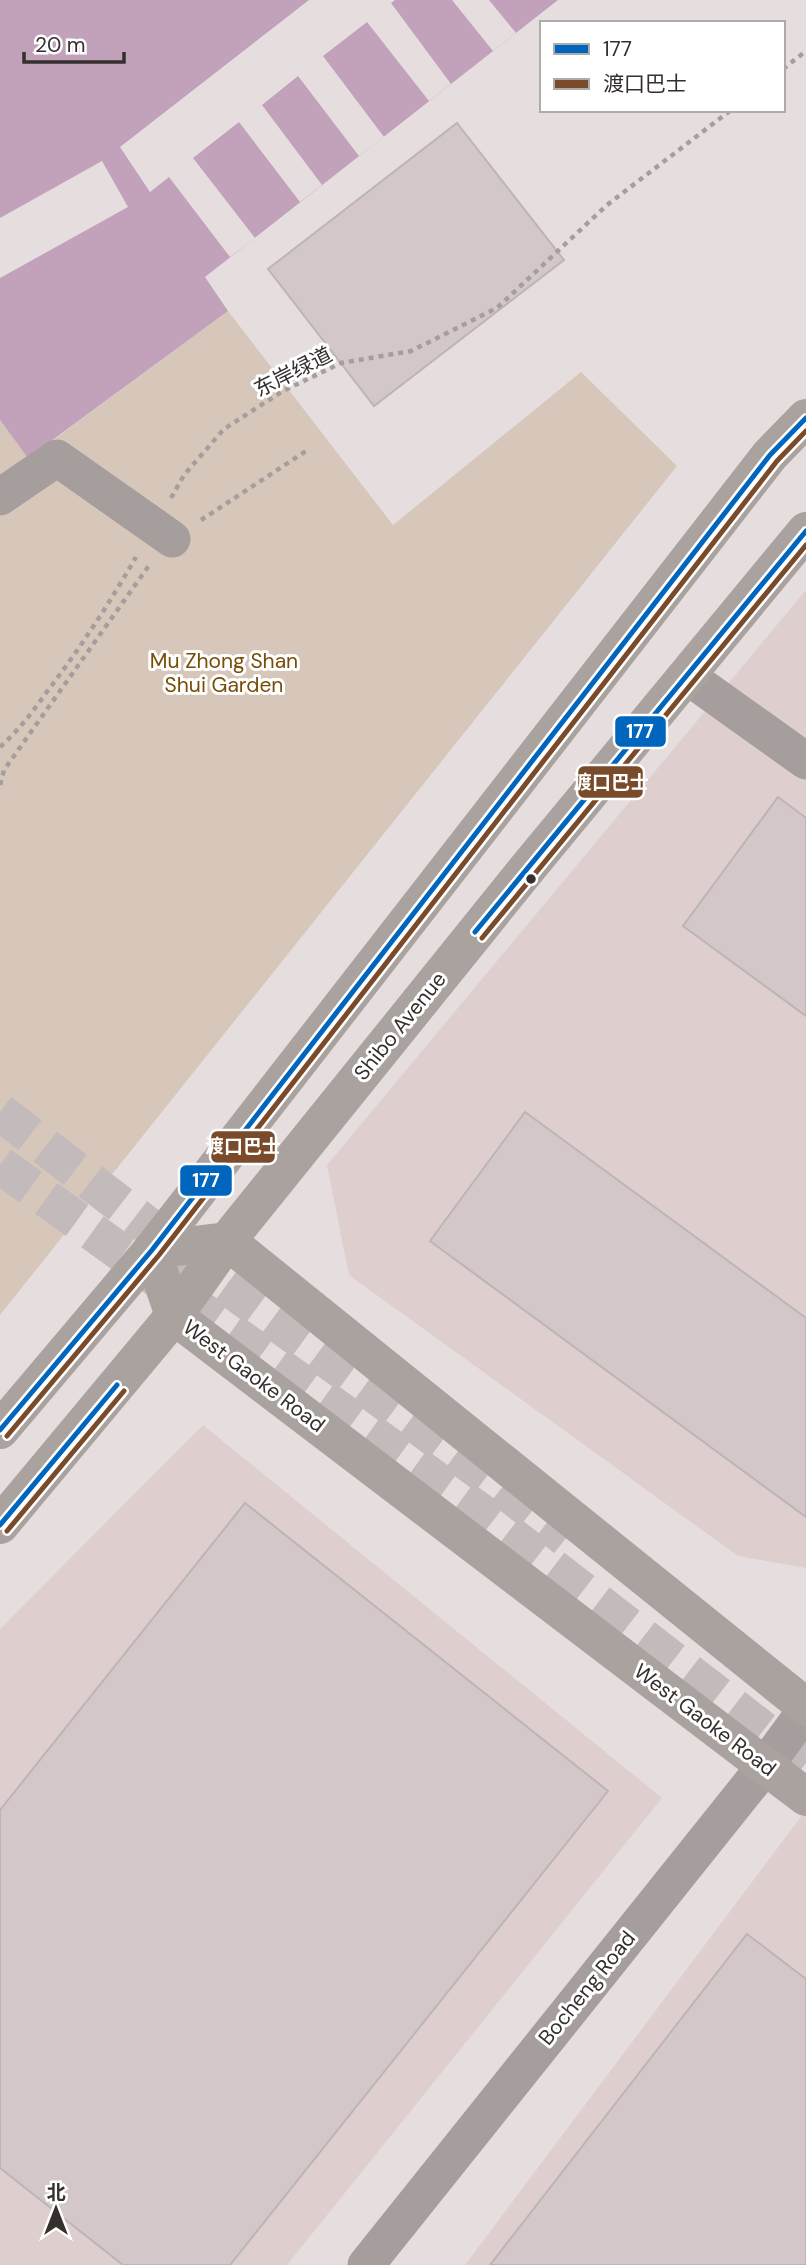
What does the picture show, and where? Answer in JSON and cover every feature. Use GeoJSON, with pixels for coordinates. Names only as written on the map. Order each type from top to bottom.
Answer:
{"type":"FeatureCollection","features":[{"type":"Feature","properties":{"kind":"main road"},"geometry":{"type":"LineString","coordinates":[[0,1430],[152,1250],[762,466],[806,418]]}},
{"type":"Feature","properties":{"kind":"main road","name":"Shibo Avenue"},"geometry":{"type":"LineString","coordinates":[[0,1525],[174,1316],[227,1241],[517,880],[806,531]]}},
{"type":"Feature","properties":{"kind":"main road"},"geometry":{"type":"LineString","coordinates":[[152,1250],[227,1241],[806,1709]]}},
{"type":"Feature","properties":{"kind":"main road","name":"West Gaoke Road"},"geometry":{"type":"LineString","coordinates":[[152,1250],[174,1316],[806,1797]]}},
{"type":"Feature","properties":{"kind":"street"},"geometry":{"type":"LineString","coordinates":[[0,497],[57,458],[162,533]]}},
{"type":"Feature","properties":{"kind":"street"},"geometry":{"type":"LineString","coordinates":[[687,676],[806,761]]}},
{"type":"Feature","properties":{"kind":"street","name":"Bocheng Road"},"geometry":{"type":"LineString","coordinates":[[366,2265],[765,1766],[806,1709]]}},
{"type":"Feature","properties":{"kind":"path"},"geometry":{"type":"LineString","coordinates":[[785,67],[806,51]]}},
{"type":"Feature","properties":{"kind":"path","name":"东岸绿道"},"geometry":{"type":"LineString","coordinates":[[0,747],[17,731],[63,672],[114,595],[162,533],[184,475],[224,429],[283,391],[341,363],[411,351],[497,308],[607,205],[728,112]]}},
{"type":"Feature","properties":{"kind":"path"},"geometry":{"type":"LineString","coordinates":[[0,785],[4,770],[145,570],[162,533],[309,449]]}},
{"type":"Feature","properties":{"kind":"shaded area"},"geometry":{"type":"Polygon","coordinates":[[[0,0],[558,0],[205,277],[228,311],[28,458],[0,420],[0,0]]]}},
{"type":"Feature","properties":{"kind":"shaded area"},"geometry":{"type":"Polygon","coordinates":[[[806,590],[806,1568],[738,1556],[349,1275],[327,1165],[806,590]]]}},
{"type":"Feature","properties":{"kind":"shaded area"},"geometry":{"type":"Polygon","coordinates":[[[203,1425],[662,1798],[287,2265],[0,2265],[0,1629],[203,1425]]]}},
{"type":"Feature","properties":{"kind":"shaded area"},"geometry":{"type":"Polygon","coordinates":[[[806,1810],[806,2265],[465,2265],[806,1810]]]}},
{"type":"Feature","properties":{"kind":"green space","name":"Mu Zhong Shan Shui Garden"},"geometry":{"type":"Polygon","coordinates":[[[228,311],[393,525],[581,372],[677,466],[0,1315],[0,420],[29,458],[228,311]]]}},
{"type":"Feature","properties":{"kind":"pier"},"geometry":{"type":"Polygon","coordinates":[[[309,0],[395,0],[391,3],[451,84],[429,101],[367,22],[323,56],[384,137],[359,156],[298,76],[262,105],[322,185],[300,202],[239,122],[193,158],[255,238],[230,257],[169,177],[150,192],[120,147],[309,0]]]}},
{"type":"Feature","properties":{"kind":"pier"},"geometry":{"type":"Polygon","coordinates":[[[452,0],[489,0],[516,33],[493,51],[452,0]]]}},
{"type":"Feature","properties":{"kind":"pier"},"geometry":{"type":"Polygon","coordinates":[[[102,161],[128,207],[0,278],[0,218],[102,161]]]}},
{"type":"Feature","properties":{"kind":"building"},"geometry":{"type":"Polygon","coordinates":[[[457,123],[564,260],[374,406],[268,269],[457,123]]]}},
{"type":"Feature","properties":{"kind":"building"},"geometry":{"type":"Polygon","coordinates":[[[778,797],[806,818],[806,1016],[683,926],[778,797]]]}},
{"type":"Feature","properties":{"kind":"building"},"geometry":{"type":"Polygon","coordinates":[[[525,1112],[806,1318],[806,1517],[430,1241],[525,1112]]]}},
{"type":"Feature","properties":{"kind":"building"},"geometry":{"type":"Polygon","coordinates":[[[245,1503],[608,1791],[230,2265],[123,2265],[0,2168],[0,1810],[245,1503]]]}},
{"type":"Feature","properties":{"kind":"building"},"geometry":{"type":"Polygon","coordinates":[[[747,1934],[806,1979],[806,2265],[490,2265],[747,1934]]]}},
{"type":"Feature","properties":{"kind":"tunnel"},"geometry":{"type":"LineString","coordinates":[[0,1112],[212,1275],[488,1477],[566,1538]]}},
{"type":"Feature","properties":{"kind":"tunnel"},"geometry":{"type":"LineString","coordinates":[[0,1165],[483,1514],[806,1763]]}},
{"type":"Feature","properties":{"kind":"transit line","name":"177"},"geometry":{"type":"LineString","coordinates":[[0,1430],[152,1250],[770,455],[806,418]]}},
{"type":"Feature","properties":{"kind":"transit line","name":"渡口巴士"},"geometry":{"type":"LineString","coordinates":[[7,1436],[159,1255],[777,461],[806,431]]}},
{"type":"Feature","properties":{"kind":"transit line","name":"177"},"geometry":{"type":"LineString","coordinates":[[475,932],[806,531]]}},
{"type":"Feature","properties":{"kind":"transit line","name":"渡口巴士"},"geometry":{"type":"LineString","coordinates":[[482,938],[806,545]]}},
{"type":"Feature","properties":{"kind":"transit line","name":"177"},"geometry":{"type":"LineString","coordinates":[[0,1525],[117,1385]]}},
{"type":"Feature","properties":{"kind":"transit line","name":"渡口巴士"},"geometry":{"type":"LineString","coordinates":[[7,1531],[124,1391]]}}]}
